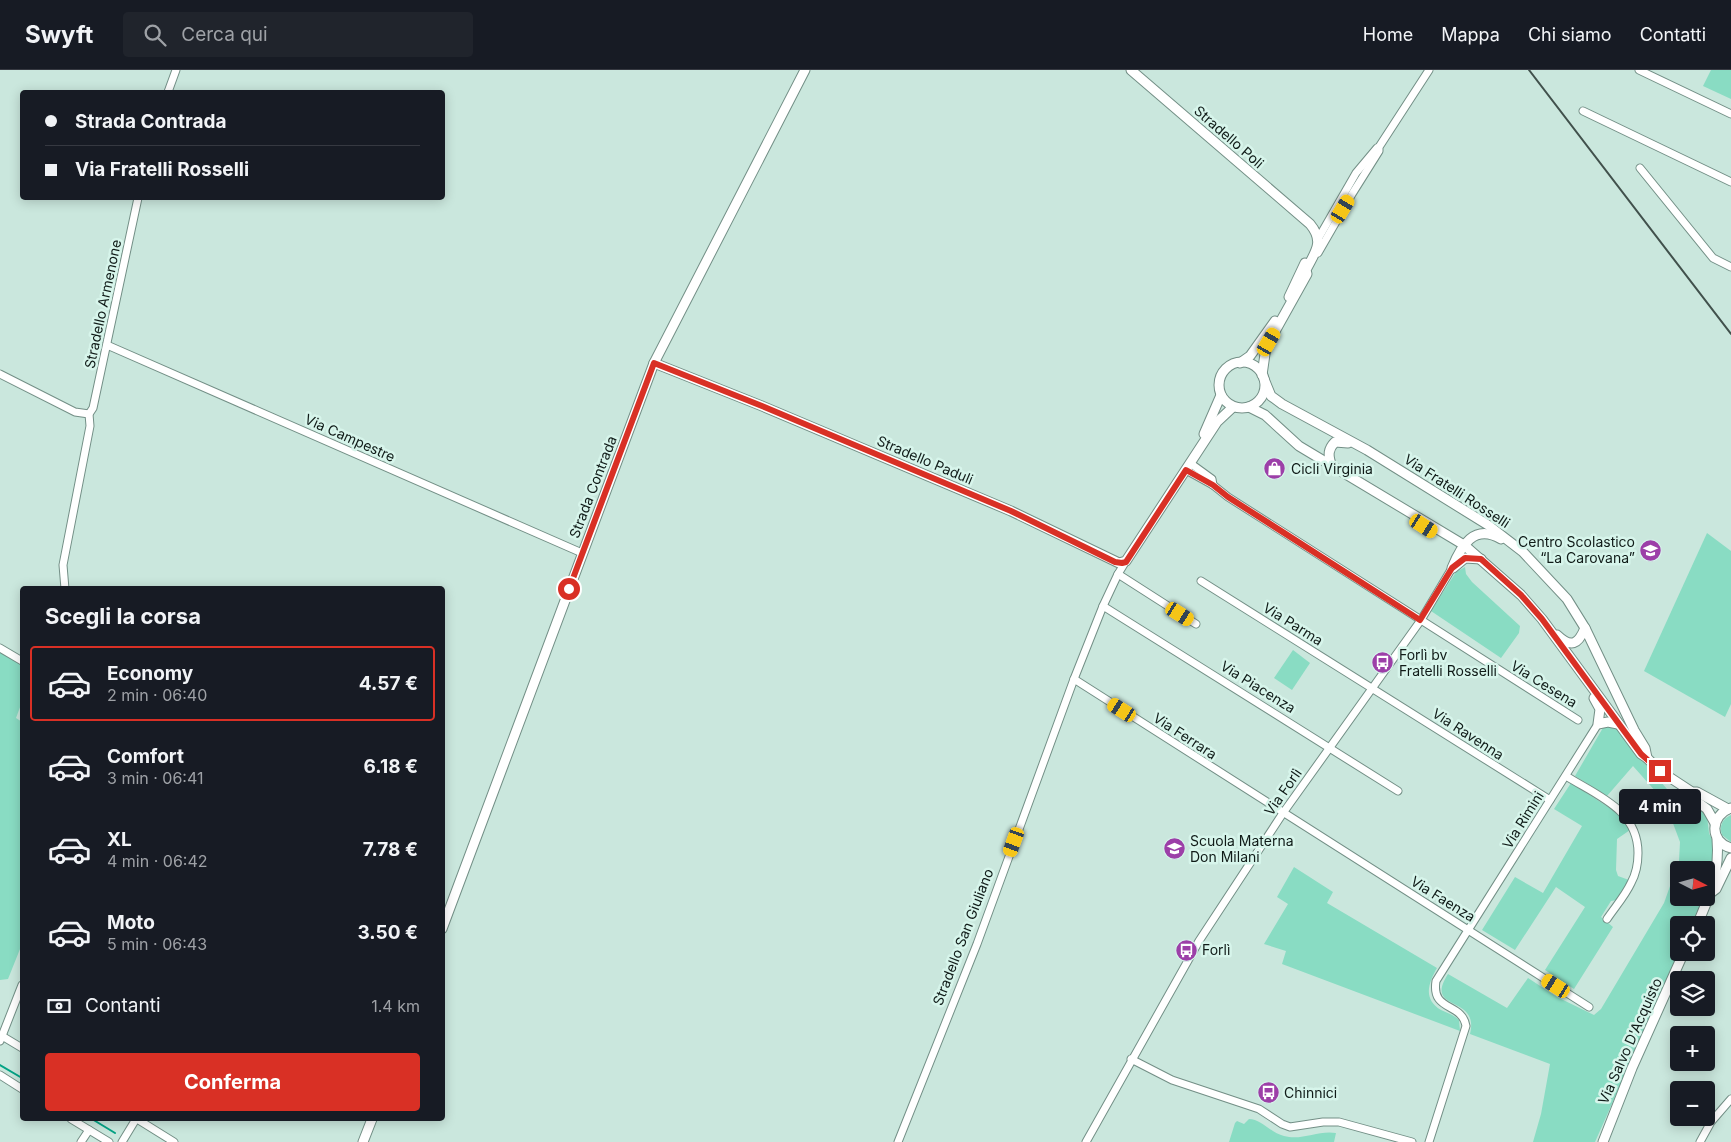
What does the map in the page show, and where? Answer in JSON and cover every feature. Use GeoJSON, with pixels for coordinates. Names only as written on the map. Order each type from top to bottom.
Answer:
{"type":"FeatureCollection","features":[{"type":"Feature","properties":{"kind":"street"},"geometry":{"type":"LineString","coordinates":[[169,90],[176,70]]}},
{"type":"Feature","properties":{"kind":"street","name":"Strada Contrada"},"geometry":{"type":"LineString","coordinates":[[445,922],[654,363],[805,70]]}},
{"type":"Feature","properties":{"kind":"street","name":"Stradello Poli"},"geometry":{"type":"LineString","coordinates":[[1131,70],[1310,224],[1318,239]]}},
{"type":"Feature","properties":{"kind":"street"},"geometry":{"type":"LineString","coordinates":[[1379,147],[1376,148],[1356,173],[1328,220],[1277,317],[1250,356],[1240,363],[1230,366],[1221,375],[1219,386],[1221,395],[1233,407],[1249,407],[1262,396],[1264,390],[1264,354],[1269,342],[1379,147],[1429,70]]}},
{"type":"Feature","properties":{"kind":"street"},"geometry":{"type":"LineString","coordinates":[[1639,70],[1731,114]]}},
{"type":"Feature","properties":{"kind":"street"},"geometry":{"type":"LineString","coordinates":[[1583,111],[1731,182]]}},
{"type":"Feature","properties":{"kind":"street"},"geometry":{"type":"LineString","coordinates":[[1640,168],[1713,258],[1731,267]]}},
{"type":"Feature","properties":{"kind":"street"},"geometry":{"type":"LineString","coordinates":[[1336,206],[1340,205],[1351,189],[1356,187]]}},
{"type":"Feature","properties":{"kind":"street","name":"Stradello Armenone"},"geometry":{"type":"LineString","coordinates":[[65,586],[64,565],[90,426],[89,414],[93,408],[138,200]]}},
{"type":"Feature","properties":{"kind":"street"},"geometry":{"type":"LineString","coordinates":[[1310,224],[1323,223],[1328,220]]}},
{"type":"Feature","properties":{"kind":"street"},"geometry":{"type":"LineString","coordinates":[[1307,274],[1306,270],[1318,244],[1318,239]]}},
{"type":"Feature","properties":{"kind":"street","name":"Via Campestre"},"geometry":{"type":"LineString","coordinates":[[107,345],[582,553]]}},
{"type":"Feature","properties":{"kind":"street","name":"Stradello Paduli"},"geometry":{"type":"LineString","coordinates":[[654,363],[762,406],[1011,511],[1112,562],[1126,562]]}},
{"type":"Feature","properties":{"kind":"street"},"geometry":{"type":"LineString","coordinates":[[1240,363],[1253,366],[1263,377]]}},
{"type":"Feature","properties":{"kind":"street"},"geometry":{"type":"LineString","coordinates":[[0,374],[75,412],[89,414]]}},
{"type":"Feature","properties":{"kind":"street","name":"Via Fratelli Rosselli"},"geometry":{"type":"LineString","coordinates":[[1263,377],[1271,396],[1282,404],[1367,450],[1488,524],[1523,552],[1567,599],[1585,628],[1634,730],[1645,748],[1647,758]]}},
{"type":"Feature","properties":{"kind":"street","name":"Stradello San Giuliano"},"geometry":{"type":"LineString","coordinates":[[1196,453],[1221,395]]}},
{"type":"Feature","properties":{"kind":"street","name":"Stradello San Giuliano"},"geometry":{"type":"LineString","coordinates":[[898,1142],[977,944],[1074,679],[1103,606],[1118,574],[1196,453],[1217,422],[1233,407]]}},
{"type":"Feature","properties":{"kind":"street","name":"Via Fratelli Rosselli"},"geometry":{"type":"LineString","coordinates":[[1249,407],[1265,415],[1299,446],[1464,545],[1521,595],[1565,642],[1572,643],[1580,640],[1585,628]]}},
{"type":"Feature","properties":{"kind":"street","name":"Via Fratelli Rosselli"},"geometry":{"type":"LineString","coordinates":[[1331,464],[1328,452],[1335,442],[1345,442],[1367,450]]}},
{"type":"Feature","properties":{"kind":"street","name":"Via Cesena"},"geometry":{"type":"LineString","coordinates":[[1188,466],[1228,497],[1578,720]]}},
{"type":"Feature","properties":{"kind":"street"},"geometry":{"type":"LineString","coordinates":[[1411,513],[1412,518],[1449,542],[1456,558]]}},
{"type":"Feature","properties":{"kind":"street"},"geometry":{"type":"LineString","coordinates":[[1452,568],[1464,545],[1474,536],[1483,533],[1495,535],[1523,552]]}},
{"type":"Feature","properties":{"kind":"street"},"geometry":{"type":"LineString","coordinates":[[1452,568],[1465,558],[1481,559]]}},
{"type":"Feature","properties":{"kind":"street","name":"Via Forlì"},"geometry":{"type":"LineString","coordinates":[[1086,1142],[1191,954],[1284,813],[1420,620],[1452,568]]}},
{"type":"Feature","properties":{"kind":"street"},"geometry":{"type":"LineString","coordinates":[[1118,574],[1196,624]]}},
{"type":"Feature","properties":{"kind":"street","name":"Via Parma"},"geometry":{"type":"LineString","coordinates":[[1202,581],[1372,688]]}},
{"type":"Feature","properties":{"kind":"street","name":"Via Piacenza"},"geometry":{"type":"LineString","coordinates":[[1103,606],[1398,791]]}},
{"type":"Feature","properties":{"kind":"street","name":"Via Fratelli Rosselli"},"geometry":{"type":"LineString","coordinates":[[1548,626],[1641,754],[1660,771],[1692,792],[1696,792],[1730,808]]}},
{"type":"Feature","properties":{"kind":"street"},"geometry":{"type":"LineString","coordinates":[[0,648],[20,660]]}},
{"type":"Feature","properties":{"kind":"street"},"geometry":{"type":"LineString","coordinates":[[1576,667],[1574,671],[1600,709],[1598,724],[1608,722],[1618,724]]}},
{"type":"Feature","properties":{"kind":"street","name":"Via Ferrara"},"geometry":{"type":"LineString","coordinates":[[1074,679],[1284,813]]}},
{"type":"Feature","properties":{"kind":"street","name":"Via Ravenna"},"geometry":{"type":"LineString","coordinates":[[1372,688],[1550,800]]}},
{"type":"Feature","properties":{"kind":"street","name":"Via Rimini"},"geometry":{"type":"LineString","coordinates":[[1429,1142],[1466,1026],[1461,1014],[1439,1002],[1435,993],[1436,981],[1598,724]]}},
{"type":"Feature","properties":{"kind":"street"},"geometry":{"type":"LineString","coordinates":[[1566,776],[1614,806],[1626,816],[1637,838],[1638,855],[1635,875],[1607,919]]}},
{"type":"Feature","properties":{"kind":"street","name":"Via Fratelli Rosselli"},"geometry":{"type":"LineString","coordinates":[[1692,792],[1695,800],[1707,809],[1715,824]]}},
{"type":"Feature","properties":{"kind":"street"},"geometry":{"type":"LineString","coordinates":[[1730,808],[1718,817],[1715,824],[1715,834],[1721,844],[1731,848]]}},
{"type":"Feature","properties":{"kind":"street","name":"Via Faenza"},"geometry":{"type":"LineString","coordinates":[[1284,813],[1589,1007]]}},
{"type":"Feature","properties":{"kind":"street"},"geometry":{"type":"LineString","coordinates":[[1715,872],[1719,858],[1718,839]]}},
{"type":"Feature","properties":{"kind":"street"},"geometry":{"type":"LineString","coordinates":[[1715,890],[1731,858]]}},
{"type":"Feature","properties":{"kind":"street","name":"Via Salvo D'Acquisto"},"geometry":{"type":"LineString","coordinates":[[1603,1142],[1632,1068],[1680,961]]}},
{"type":"Feature","properties":{"kind":"street"},"geometry":{"type":"LineString","coordinates":[[20,990],[1,1038],[20,1047]]}},
{"type":"Feature","properties":{"kind":"street"},"geometry":{"type":"LineString","coordinates":[[1132,1059],[1172,1080],[1259,1109],[1290,1127],[1323,1122],[1339,1122],[1412,1142]]}},
{"type":"Feature","properties":{"kind":"street"},"geometry":{"type":"LineString","coordinates":[[0,1075],[20,1088]]}},
{"type":"Feature","properties":{"kind":"street"},"geometry":{"type":"LineString","coordinates":[[1700,1142],[1711,1122],[1731,1099]]}},
{"type":"Feature","properties":{"kind":"street"},"geometry":{"type":"LineString","coordinates":[[74,1121],[109,1142]]}},
{"type":"Feature","properties":{"kind":"street"},"geometry":{"type":"LineString","coordinates":[[122,1142],[135,1121]]}},
{"type":"Feature","properties":{"kind":"street"},"geometry":{"type":"LineString","coordinates":[[139,1121],[174,1142]]}},
{"type":"Feature","properties":{"kind":"street"},"geometry":{"type":"LineString","coordinates":[[363,1142],[371,1121]]}},
{"type":"Feature","properties":{"kind":"street"},"geometry":{"type":"LineString","coordinates":[[81,1142],[89,1130]]}},
{"type":"Feature","properties":{"kind":"green space"},"geometry":{"type":"Polygon","coordinates":[[[1711,70],[1731,70],[1731,99],[1703,86],[1711,70]]]}},
{"type":"Feature","properties":{"kind":"green space"},"geometry":{"type":"Polygon","coordinates":[[[1707,533],[1731,551],[1731,704],[1725,717],[1644,671],[1707,533]]]}},
{"type":"Feature","properties":{"kind":"green space"},"geometry":{"type":"Polygon","coordinates":[[[1465,567],[1466,574],[1472,582],[1520,626],[1519,633],[1501,658],[1431,611],[1456,572],[1465,567]]]}},
{"type":"Feature","properties":{"kind":"green space"},"geometry":{"type":"Polygon","coordinates":[[[1293,650],[1310,663],[1292,690],[1274,678],[1293,650]]]}},
{"type":"Feature","properties":{"kind":"green space"},"geometry":{"type":"Polygon","coordinates":[[[0,652],[20,664],[20,707],[16,718],[20,721],[20,949],[8,979],[0,980],[0,652]]]}},
{"type":"Feature","properties":{"kind":"green space"},"geometry":{"type":"Polygon","coordinates":[[[1608,724],[1618,728],[1630,746],[1667,789],[1700,808],[1707,816],[1709,833],[1715,847],[1714,861],[1679,861],[1680,842],[1665,802],[1633,766],[1607,796],[1575,776],[1604,726],[1608,724]]]}},
{"type":"Feature","properties":{"kind":"green space"},"geometry":{"type":"Polygon","coordinates":[[[1571,783],[1619,814],[1630,830],[1617,839],[1616,870],[1618,876],[1629,880],[1617,900],[1611,901],[1601,917],[1613,927],[1574,989],[1545,970],[1585,907],[1556,887],[1515,950],[1482,930],[1515,877],[1543,893],[1582,826],[1554,809],[1571,783]]]}},
{"type":"Feature","properties":{"kind":"green space"},"geometry":{"type":"Polygon","coordinates":[[[1731,815],[1731,842],[1722,835],[1721,829],[1723,821],[1731,815]]]}},
{"type":"Feature","properties":{"kind":"green space"},"geometry":{"type":"Polygon","coordinates":[[[1294,867],[1333,892],[1327,903],[1437,968],[1430,985],[1429,996],[1435,1006],[1459,1020],[1460,1031],[1282,964],[1286,951],[1264,944],[1288,904],[1277,897],[1294,867]]]}},
{"type":"Feature","properties":{"kind":"green space"},"geometry":{"type":"Polygon","coordinates":[[[1670,886],[1670,906],[1699,906],[1695,916],[1670,916],[1670,961],[1675,961],[1595,1142],[1533,1142],[1541,1114],[1550,1064],[1470,1034],[1471,1022],[1467,1013],[1447,1000],[1442,994],[1442,986],[1448,974],[1507,1008],[1528,978],[1557,997],[1594,1015],[1601,1009],[1664,903],[1670,886]]]}},
{"type":"Feature","properties":{"kind":"green space"},"geometry":{"type":"Polygon","coordinates":[[[1249,1119],[1258,1121],[1284,1136],[1297,1137],[1329,1132],[1336,1133],[1334,1142],[1229,1142],[1235,1123],[1237,1121],[1244,1124],[1249,1119]]]}},
{"type":"Feature","properties":{"kind":"waterway"},"geometry":{"type":"LineString","coordinates":[[0,1065],[20,1077]]}},
{"type":"Feature","properties":{"kind":"waterway"},"geometry":{"type":"LineString","coordinates":[[95,1121],[115,1133]]}},
{"type":"Feature","properties":{"kind":"railway"},"geometry":{"type":"LineString","coordinates":[[1529,70],[1731,334]]}},
{"type":"Feature","properties":{"kind":"place","name":"Cicli Virginia"},"geometry":{"type":"Point","coordinates":[1275,469]}},
{"type":"Feature","properties":{"kind":"place","name":"Centro Scolastico “La Carovana”"},"geometry":{"type":"Point","coordinates":[1651,550]}},
{"type":"Feature","properties":{"kind":"place","name":"Forlì bv Fratelli Rosselli"},"geometry":{"type":"Point","coordinates":[1383,663]}},
{"type":"Feature","properties":{"kind":"place","name":"Scuola Materna Don Milani"},"geometry":{"type":"Point","coordinates":[1174,849]}},
{"type":"Feature","properties":{"kind":"place","name":"Forlì"},"geometry":{"type":"Point","coordinates":[1186,950]}},
{"type":"Feature","properties":{"kind":"place","name":"Chinnici"},"geometry":{"type":"Point","coordinates":[1268,1093]}},
{"type":"Feature","properties":{"kind":"route"},"geometry":{"type":"LineString","coordinates":[[569,589],[654,363],[762,406],[1011,511],[1119,563],[1126,562],[1186,470],[1213,485],[1228,497],[1420,620],[1452,568],[1465,558],[1474,557],[1481,559],[1521,595],[1542,619],[1641,754],[1660,771]]}}]}
